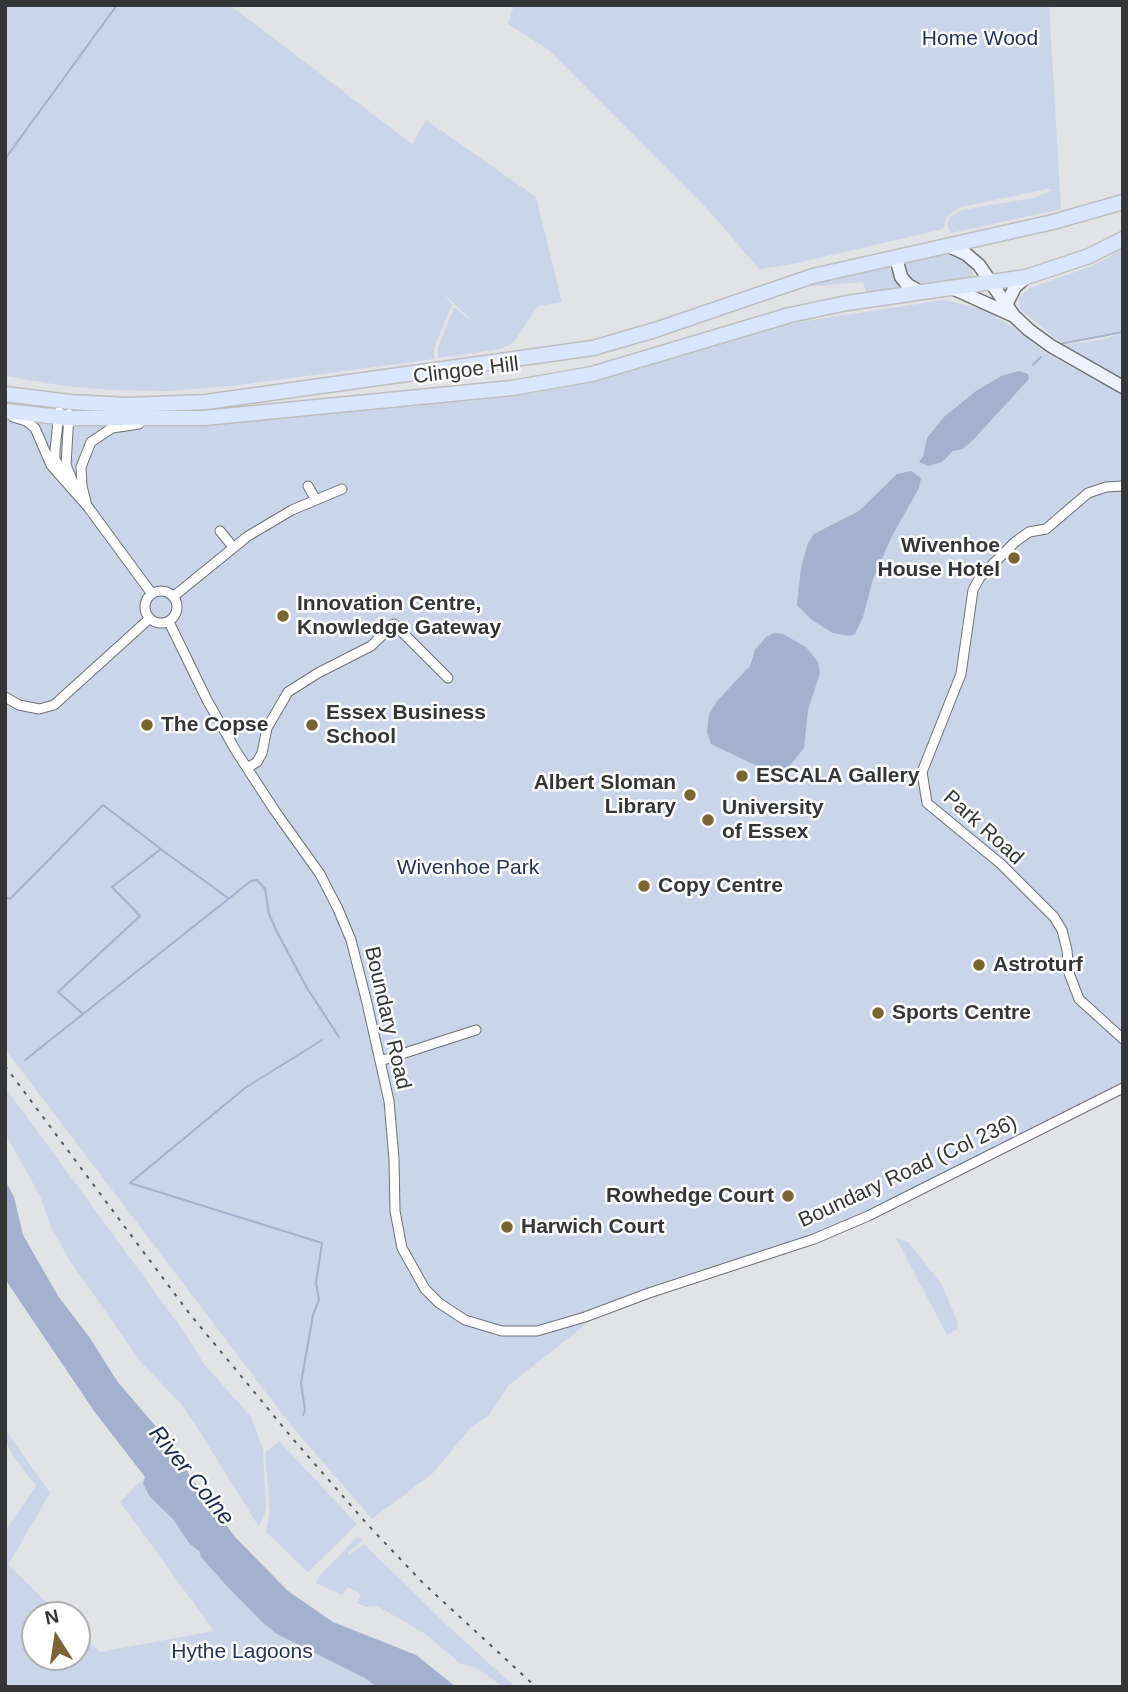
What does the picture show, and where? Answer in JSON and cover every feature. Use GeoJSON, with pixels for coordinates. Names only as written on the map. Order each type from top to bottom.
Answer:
{"type":"FeatureCollection","features":[{"type":"Feature","properties":{"kind":"main road","name":"Clingoe Hill"},"geometry":{"type":"LineString","coordinates":[[5,394],[127,405],[206,402],[593,348],[655,330],[813,276],[1079,216],[1123,202]]}},
{"type":"Feature","properties":{"kind":"main road","name":"Clingoe Hill"},"geometry":{"type":"LineString","coordinates":[[5,413],[63,417],[204,418],[461,394],[558,381],[628,364],[790,315],[847,303],[1026,278],[1089,256],[1123,239]]}},
{"type":"Feature","properties":{"kind":"main road"},"geometry":{"type":"LineString","coordinates":[[949,246],[973,258],[1014,316]]}},
{"type":"Feature","properties":{"kind":"main road"},"geometry":{"type":"LineString","coordinates":[[896,257],[901,277],[920,292]]}},
{"type":"Feature","properties":{"kind":"main road"},"geometry":{"type":"LineString","coordinates":[[1007,303],[1015,287],[1026,278]]}},
{"type":"Feature","properties":{"kind":"main road"},"geometry":{"type":"LineString","coordinates":[[952,288],[1014,316],[1051,346],[1123,387]]}},
{"type":"Feature","properties":{"kind":"street"},"geometry":{"type":"LineString","coordinates":[[65,401],[55,458],[69,488]]}},
{"type":"Feature","properties":{"kind":"street"},"geometry":{"type":"LineString","coordinates":[[5,413],[26,421],[35,428],[51,465],[88,507],[152,594]]}},
{"type":"Feature","properties":{"kind":"street"},"geometry":{"type":"LineString","coordinates":[[63,417],[66,465],[79,497]]}},
{"type":"Feature","properties":{"kind":"street"},"geometry":{"type":"LineString","coordinates":[[88,507],[82,486],[83,459],[91,442],[100,434],[120,426],[204,418]]}},
{"type":"Feature","properties":{"kind":"street"},"geometry":{"type":"LineString","coordinates":[[309,486],[316,500]]}},
{"type":"Feature","properties":{"kind":"street","name":"Park Road"},"geometry":{"type":"LineString","coordinates":[[1123,486],[1087,493],[1046,529],[1029,532],[1015,542],[980,578],[974,590],[961,674],[922,772],[927,803],[1001,864],[1054,917],[1062,930],[1069,974],[1079,999],[1123,1039]]}},
{"type":"Feature","properties":{"kind":"street"},"geometry":{"type":"LineString","coordinates":[[174,596],[233,547],[280,517],[342,489]]}},
{"type":"Feature","properties":{"kind":"street"},"geometry":{"type":"LineString","coordinates":[[220,531],[233,547]]}},
{"type":"Feature","properties":{"kind":"street"},"geometry":{"type":"LineString","coordinates":[[163,591],[174,596],[177,610],[169,622],[158,623],[149,618],[145,608],[146,600],[152,594],[163,591]]}},
{"type":"Feature","properties":{"kind":"street"},"geometry":{"type":"LineString","coordinates":[[5,697],[19,705],[39,709],[54,705],[95,674],[149,618]]}},
{"type":"Feature","properties":{"kind":"street","name":"Boundary Road"},"geometry":{"type":"LineString","coordinates":[[169,622],[207,700],[247,768],[329,889],[351,940],[393,1128],[397,1230],[408,1261],[425,1289],[439,1303],[465,1320],[502,1331],[537,1331],[585,1317]]}},
{"type":"Feature","properties":{"kind":"street"},"geometry":{"type":"LineString","coordinates":[[247,768],[257,762],[262,754],[267,727],[288,692],[371,646],[394,624],[448,678]]}},
{"type":"Feature","properties":{"kind":"street"},"geometry":{"type":"LineString","coordinates":[[380,1061],[476,1030]]}},
{"type":"Feature","properties":{"kind":"street","name":"Boundary Road (Col 236)"},"geometry":{"type":"LineString","coordinates":[[585,1317],[834,1230],[902,1199],[1123,1088]]}},
{"type":"Feature","properties":{"kind":"green space"},"geometry":{"type":"Polygon","coordinates":[[[5,5],[230,5],[412,144],[426,120],[536,197],[562,302],[538,306],[514,342],[501,349],[438,358],[438,348],[454,307],[475,324],[443,293],[452,304],[434,348],[434,359],[231,386],[170,391],[111,390],[5,376],[5,5]]]}},
{"type":"Feature","properties":{"kind":"green space","name":"Home Wood"},"geometry":{"type":"Polygon","coordinates":[[[514,5],[1049,5],[1061,209],[951,233],[947,226],[950,217],[962,210],[1033,198],[1053,190],[1047,189],[961,207],[948,215],[943,229],[793,264],[759,269],[711,213],[549,50],[508,24],[514,5]]]}},
{"type":"Feature","properties":{"kind":"green space"},"geometry":{"type":"Polygon","coordinates":[[[1123,249],[1123,331],[1060,342],[1020,309],[1019,297],[1030,288],[1092,266],[1123,249]]]}},
{"type":"Feature","properties":{"kind":"green space"},"geometry":{"type":"Polygon","coordinates":[[[946,253],[971,266],[971,277],[916,284],[906,277],[906,262],[946,253]]]}},
{"type":"Feature","properties":{"kind":"green space"},"geometry":{"type":"Polygon","coordinates":[[[891,264],[904,288],[867,295],[863,282],[804,287],[803,283],[891,264]]]}},
{"type":"Feature","properties":{"kind":"green space","name":"Wivenhoe Park"},"geometry":{"type":"Polygon","coordinates":[[[944,300],[979,308],[996,317],[1018,330],[1044,352],[1123,395],[1123,1088],[868,1216],[604,1310],[509,1385],[489,1415],[471,1427],[433,1473],[372,1519],[290,1424],[5,1049],[5,418],[64,425],[205,425],[509,397],[589,383],[787,324],[944,300]]]}},
{"type":"Feature","properties":{"kind":"green space"},"geometry":{"type":"Polygon","coordinates":[[[1123,334],[1123,380],[1060,345],[1095,341],[1123,334]]]}},
{"type":"Feature","properties":{"kind":"green space"},"geometry":{"type":"Polygon","coordinates":[[[5,1087],[182,1329],[204,1364],[251,1417],[263,1450],[266,1509],[259,1527],[195,1424],[180,1403],[141,1362],[70,1261],[51,1227],[40,1196],[5,1133],[5,1087]]]}},
{"type":"Feature","properties":{"kind":"green space"},"geometry":{"type":"Polygon","coordinates":[[[896,1238],[908,1242],[942,1285],[958,1323],[957,1329],[947,1335],[896,1238]]]}},
{"type":"Feature","properties":{"kind":"green space","name":"Hythe Lagoons"},"geometry":{"type":"Polygon","coordinates":[[[5,1429],[50,1493],[8,1565],[45,1601],[21,1601],[21,1671],[91,1671],[91,1644],[100,1652],[214,1631],[120,1502],[145,1477],[400,1687],[5,1687],[5,1531],[36,1486],[5,1441],[5,1429]]]}},
{"type":"Feature","properties":{"kind":"green space"},"geometry":{"type":"Polygon","coordinates":[[[279,1441],[357,1524],[308,1572],[266,1532],[270,1511],[265,1453],[279,1441]]]}},
{"type":"Feature","properties":{"kind":"green space"},"geometry":{"type":"Polygon","coordinates":[[[358,1536],[362,1541],[349,1555],[364,1544],[515,1687],[504,1687],[475,1667],[461,1664],[424,1633],[377,1606],[366,1607],[357,1603],[361,1594],[348,1587],[342,1595],[316,1583],[319,1576],[358,1536]]]}},
{"type":"Feature","properties":{"kind":"shaded area"},"geometry":{"type":"Polygon","coordinates":[[[1019,371],[1028,374],[1029,379],[973,440],[963,449],[953,451],[942,462],[928,466],[919,462],[923,457],[927,438],[944,417],[976,391],[1001,376],[1019,371]]]}},
{"type":"Feature","properties":{"kind":"shaded area"},"geometry":{"type":"Polygon","coordinates":[[[911,471],[921,478],[919,488],[892,536],[873,579],[863,617],[855,634],[850,636],[833,633],[812,620],[797,605],[801,567],[808,543],[814,534],[859,511],[897,474],[911,471]]]}},
{"type":"Feature","properties":{"kind":"shaded area"},"geometry":{"type":"Polygon","coordinates":[[[774,633],[783,634],[806,647],[818,662],[820,673],[808,710],[804,748],[783,774],[778,776],[711,744],[707,732],[709,714],[717,701],[750,666],[755,650],[766,637],[774,633]]]}},
{"type":"Feature","properties":{"kind":"shaded area"},"geometry":{"type":"Polygon","coordinates":[[[5,1180],[14,1197],[23,1235],[58,1296],[90,1338],[117,1381],[169,1442],[190,1476],[235,1537],[288,1591],[333,1622],[416,1655],[456,1687],[377,1687],[365,1678],[277,1634],[224,1583],[201,1557],[200,1552],[189,1543],[173,1519],[150,1497],[143,1484],[145,1477],[94,1411],[5,1279],[5,1180]]]}},
{"type":"Feature","properties":{"kind":"waterway"},"geometry":{"type":"LineString","coordinates":[[5,159],[117,5]]}},
{"type":"Feature","properties":{"kind":"waterway"},"geometry":{"type":"LineString","coordinates":[[1059,344],[1123,332]]}},
{"type":"Feature","properties":{"kind":"waterway"},"geometry":{"type":"LineString","coordinates":[[1033,365],[1041,357]]}},
{"type":"Feature","properties":{"kind":"waterway"},"geometry":{"type":"LineString","coordinates":[[5,897],[10,899],[103,805],[161,849],[112,887],[140,916],[58,992],[82,1013]]}},
{"type":"Feature","properties":{"kind":"waterway"},"geometry":{"type":"LineString","coordinates":[[162,850],[228,898]]}},
{"type":"Feature","properties":{"kind":"waterway"},"geometry":{"type":"LineString","coordinates":[[25,1060],[251,881],[257,880],[265,889],[269,914],[277,932],[307,988],[339,1037]]}},
{"type":"Feature","properties":{"kind":"waterway"},"geometry":{"type":"LineString","coordinates":[[303,1415],[305,1410],[301,1383],[313,1315],[319,1300],[316,1283],[322,1243],[130,1183],[245,1088],[322,1040]]}},
{"type":"Feature","properties":{"kind":"railway"},"geometry":{"type":"LineString","coordinates":[[5,1066],[189,1313],[293,1439],[423,1583],[536,1687]]}},
{"type":"Feature","properties":{"kind":"place","name":"Wivenhoe House Hotel"},"geometry":{"type":"Point","coordinates":[1014,558]}},
{"type":"Feature","properties":{"kind":"place","name":"Innovation Centre, Knowledge Gateway"},"geometry":{"type":"Point","coordinates":[283,616]}},
{"type":"Feature","properties":{"kind":"place","name":"The Copse"},"geometry":{"type":"Point","coordinates":[147,725]}},
{"type":"Feature","properties":{"kind":"place","name":"Essex Business School"},"geometry":{"type":"Point","coordinates":[312,725]}},
{"type":"Feature","properties":{"kind":"place","name":"ESCALA Gallery"},"geometry":{"type":"Point","coordinates":[742,776]}},
{"type":"Feature","properties":{"kind":"place","name":"Albert Sloman Library"},"geometry":{"type":"Point","coordinates":[690,795]}},
{"type":"Feature","properties":{"kind":"place","name":"University of Essex"},"geometry":{"type":"Point","coordinates":[708,820]}},
{"type":"Feature","properties":{"kind":"place","name":"Copy Centre"},"geometry":{"type":"Point","coordinates":[644,886]}},
{"type":"Feature","properties":{"kind":"place","name":"Astroturf"},"geometry":{"type":"Point","coordinates":[979,965]}},
{"type":"Feature","properties":{"kind":"place","name":"Sports Centre"},"geometry":{"type":"Point","coordinates":[878,1013]}},
{"type":"Feature","properties":{"kind":"place","name":"Rowhedge Court"},"geometry":{"type":"Point","coordinates":[788,1196]}},
{"type":"Feature","properties":{"kind":"place","name":"Harwich Court"},"geometry":{"type":"Point","coordinates":[507,1227]}},
{"type":"Feature","properties":{"kind":"water label","name":"River Colne"},"geometry":{"type":"Point","coordinates":[191,1476]}}]}
